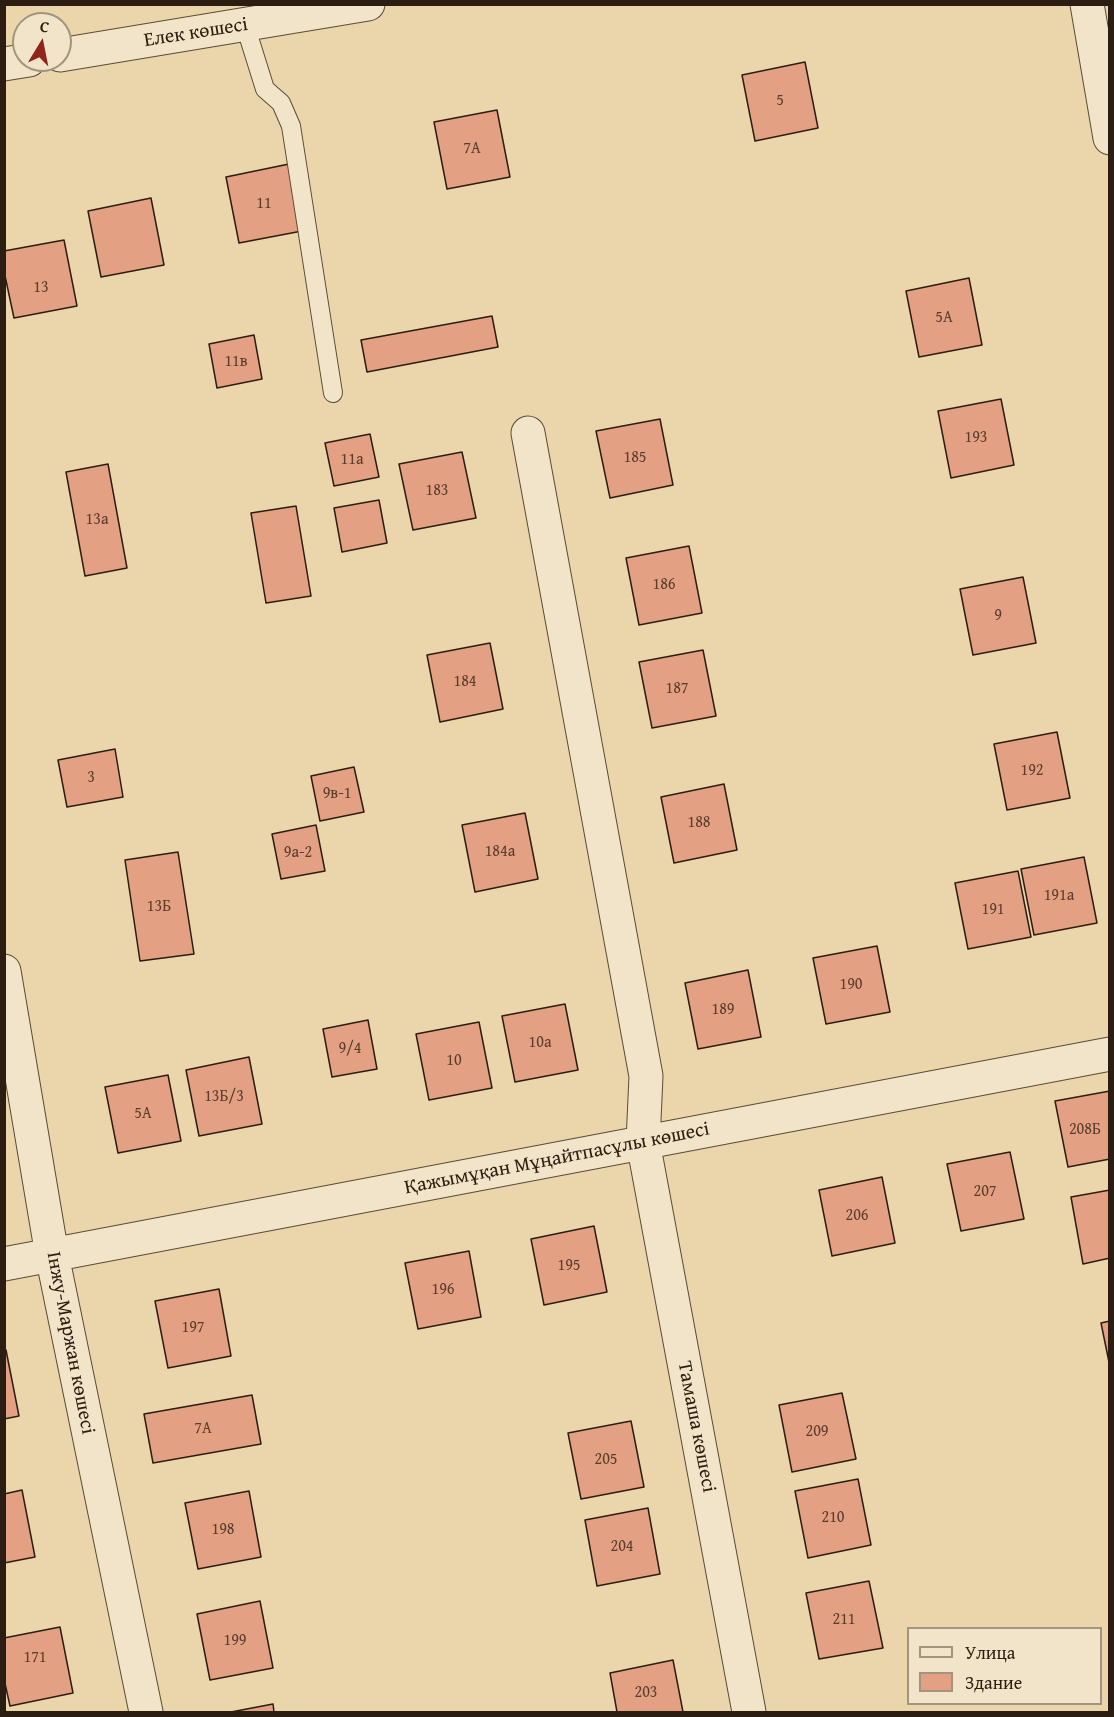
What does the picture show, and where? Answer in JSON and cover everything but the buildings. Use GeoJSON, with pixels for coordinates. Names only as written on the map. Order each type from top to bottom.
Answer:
{"type":"FeatureCollection","features":[{"type":"Feature","properties":{"kind":"street","name":"Елек көшесі"},"geometry":{"type":"LineString","coordinates":[[72,53],[369,4]]}},
{"type":"Feature","properties":{"kind":"street"},"geometry":{"type":"LineString","coordinates":[[1087,4],[1110,138]]}},
{"type":"Feature","properties":{"kind":"street","name":"Тамаша көшесі"},"geometry":{"type":"LineString","coordinates":[[528,433],[646,1076],[643,1142],[749,1713]]}},
{"type":"Feature","properties":{"kind":"street","name":"Інжу-Маржан көшесі"},"geometry":{"type":"LineString","coordinates":[[4,971],[52,1255],[146,1713]]}},
{"type":"Feature","properties":{"kind":"street","name":"Қажымұқан Мұңайтпасұлы көшесі"},"geometry":{"type":"LineString","coordinates":[[4,1264],[1110,1054]]}},
{"type":"Feature","properties":{"kind":"lane"},"geometry":{"type":"LineString","coordinates":[[245,25],[265,89],[281,103],[291,126],[333,393]]}}]}
